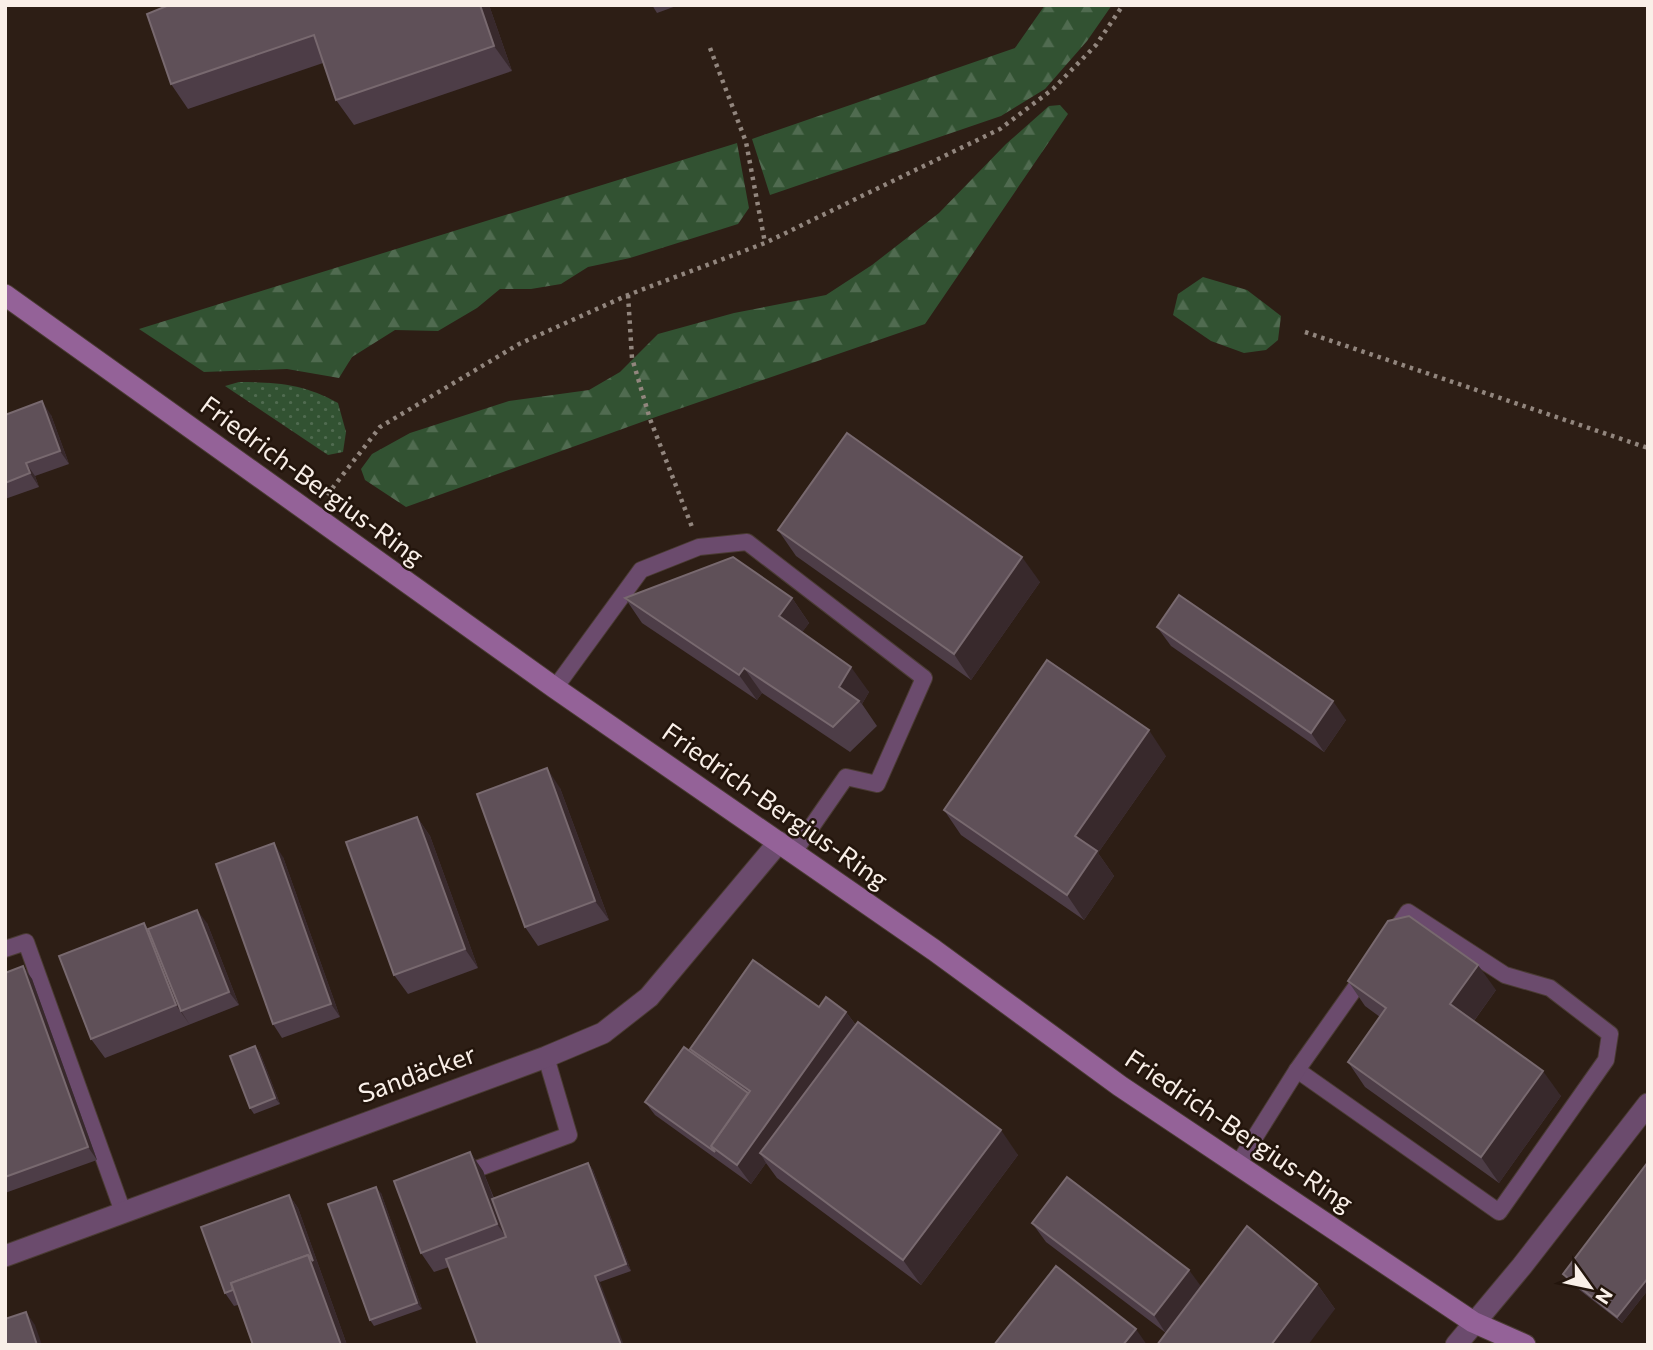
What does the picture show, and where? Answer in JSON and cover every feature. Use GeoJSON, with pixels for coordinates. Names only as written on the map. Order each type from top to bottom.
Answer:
{"type":"FeatureCollection","features":[{"type":"Feature","properties":{"kind":"street","name":"Friedrich-Bergius-Ring"},"geometry":{"type":"LineString","coordinates":[[10,305],[555,688],[787,847],[1120,1086],[1473,1322],[1525,1345]]}},
{"type":"Feature","properties":{"kind":"street","name":"Sandäcker"},"geometry":{"type":"LineString","coordinates":[[5,1256],[546,1057],[603,1033],[649,997],[787,847]]}},
{"type":"Feature","properties":{"kind":"street"},"geometry":{"type":"LineString","coordinates":[[1456,1345],[1522,1266],[1648,1104]]}},
{"type":"Feature","properties":{"kind":"lane"},"geometry":{"type":"LineString","coordinates":[[555,688],[640,570],[699,547],[747,542],[924,678],[877,784],[846,777],[787,847]]}},
{"type":"Feature","properties":{"kind":"lane"},"geometry":{"type":"LineString","coordinates":[[1238,1164],[1297,1070],[1409,912],[1504,975],[1550,988],[1610,1034],[1606,1060],[1499,1212],[1297,1070]]}},
{"type":"Feature","properties":{"kind":"lane"},"geometry":{"type":"LineString","coordinates":[[5,949],[26,942],[123,1212]]}},
{"type":"Feature","properties":{"kind":"lane"},"geometry":{"type":"LineString","coordinates":[[458,1176],[569,1135],[546,1057]]}},
{"type":"Feature","properties":{"kind":"path"},"geometry":{"type":"LineString","coordinates":[[311,515],[380,427],[519,344],[628,295],[765,243],[1000,129],[1053,89],[1096,45],[1123,5]]}},
{"type":"Feature","properties":{"kind":"path"},"geometry":{"type":"LineString","coordinates":[[710,48],[746,142],[765,243]]}},
{"type":"Feature","properties":{"kind":"path"},"geometry":{"type":"LineString","coordinates":[[628,295],[632,358],[650,419],[699,547]]}},
{"type":"Feature","properties":{"kind":"path"},"geometry":{"type":"LineString","coordinates":[[1305,332],[1648,449]]}},
{"type":"Feature","properties":{"kind":"green space"},"geometry":{"type":"Polygon","coordinates":[[[1045,5],[1112,5],[1087,41],[1045,89],[1001,116],[770,195],[752,139],[1015,48],[1045,5]]]}},
{"type":"Feature","properties":{"kind":"green space"},"geometry":{"type":"Polygon","coordinates":[[[1060,105],[1068,114],[925,324],[406,507],[365,480],[361,469],[372,454],[410,433],[509,401],[589,390],[620,372],[658,334],[734,313],[826,295],[872,265],[939,213],[1006,144],[1049,106],[1060,105]]]}},
{"type":"Feature","properties":{"kind":"green space"},"geometry":{"type":"Polygon","coordinates":[[[737,143],[749,208],[738,224],[630,258],[588,267],[561,284],[531,289],[500,289],[477,308],[438,331],[395,330],[352,357],[339,378],[287,369],[204,372],[139,329],[737,143]]]}},
{"type":"Feature","properties":{"kind":"green space"},"geometry":{"type":"Polygon","coordinates":[[[1203,277],[1247,290],[1281,316],[1278,340],[1266,350],[1244,353],[1211,341],[1173,315],[1178,294],[1203,277]]]}},
{"type":"Feature","properties":{"kind":"green space"},"geometry":{"type":"Polygon","coordinates":[[[239,382],[290,385],[338,403],[346,432],[343,452],[328,455],[225,386],[239,382]]]}},
{"type":"Feature","properties":{"kind":"building"},"geometry":{"type":"Polygon","coordinates":[[[169,5],[480,5],[494,46],[336,100],[314,35],[171,84],[147,14],[169,5]]]}},
{"type":"Feature","properties":{"kind":"building"},"geometry":{"type":"Polygon","coordinates":[[[42,401],[60,451],[26,463],[30,473],[5,483],[5,415],[42,401]]]}},
{"type":"Feature","properties":{"kind":"building"},"geometry":{"type":"Polygon","coordinates":[[[847,433],[1022,557],[954,654],[778,530],[847,433]]]}},
{"type":"Feature","properties":{"kind":"building"},"geometry":{"type":"Polygon","coordinates":[[[733,557],[792,598],[779,616],[851,667],[839,687],[859,701],[833,727],[744,668],[739,675],[625,598],[733,557]]]}},
{"type":"Feature","properties":{"kind":"building"},"geometry":{"type":"Polygon","coordinates":[[[1179,595],[1333,701],[1311,733],[1157,627],[1179,595]]]}},
{"type":"Feature","properties":{"kind":"building"},"geometry":{"type":"Polygon","coordinates":[[[1047,660],[1149,730],[1075,836],[1097,851],[1067,895],[944,810],[1047,660]]]}},
{"type":"Feature","properties":{"kind":"building"},"geometry":{"type":"Polygon","coordinates":[[[547,768],[595,901],[525,927],[477,794],[547,768]]]}},
{"type":"Feature","properties":{"kind":"building"},"geometry":{"type":"Polygon","coordinates":[[[417,817],[465,949],[394,975],[346,842],[417,817]]]}},
{"type":"Feature","properties":{"kind":"building"},"geometry":{"type":"Polygon","coordinates":[[[274,843],[331,1004],[273,1024],[216,864],[274,843]]]}},
{"type":"Feature","properties":{"kind":"building"},"geometry":{"type":"Polygon","coordinates":[[[197,910],[229,992],[181,1011],[148,929],[197,910]]]}},
{"type":"Feature","properties":{"kind":"building"},"geometry":{"type":"Polygon","coordinates":[[[1409,916],[1478,965],[1450,1004],[1543,1071],[1481,1157],[1348,1062],[1386,1008],[1348,981],[1388,921],[1409,916]]]}},
{"type":"Feature","properties":{"kind":"building"},"geometry":{"type":"Polygon","coordinates":[[[144,923],[176,1005],[91,1039],[59,956],[144,923]]]}},
{"type":"Feature","properties":{"kind":"building"},"geometry":{"type":"Polygon","coordinates":[[[753,960],[819,1007],[826,997],[846,1012],[737,1165],[711,1146],[750,1091],[690,1049],[753,960]]]}},
{"type":"Feature","properties":{"kind":"building"},"geometry":{"type":"Polygon","coordinates":[[[23,966],[88,1147],[5,1177],[5,973],[23,966]]]}},
{"type":"Feature","properties":{"kind":"building"},"geometry":{"type":"Polygon","coordinates":[[[858,1022],[1001,1130],[903,1260],[760,1153],[858,1022]]]}},
{"type":"Feature","properties":{"kind":"building"},"geometry":{"type":"Polygon","coordinates":[[[255,1046],[275,1098],[250,1108],[230,1056],[255,1046]]]}},
{"type":"Feature","properties":{"kind":"building"},"geometry":{"type":"Polygon","coordinates":[[[684,1047],[748,1093],[711,1146],[715,1152],[645,1102],[684,1047]]]}},
{"type":"Feature","properties":{"kind":"building"},"geometry":{"type":"Polygon","coordinates":[[[470,1152],[497,1224],[421,1253],[394,1181],[470,1152]]]}},
{"type":"Feature","properties":{"kind":"building"},"geometry":{"type":"Polygon","coordinates":[[[1648,1162],[1648,1278],[1617,1317],[1563,1274],[1648,1162]]]}},
{"type":"Feature","properties":{"kind":"building"},"geometry":{"type":"Polygon","coordinates":[[[588,1163],[626,1264],[595,1276],[621,1345],[478,1345],[446,1259],[506,1237],[492,1199],[588,1163]]]}},
{"type":"Feature","properties":{"kind":"building"},"geometry":{"type":"Polygon","coordinates":[[[1067,1177],[1189,1270],[1154,1315],[1032,1223],[1067,1177]]]}},
{"type":"Feature","properties":{"kind":"building"},"geometry":{"type":"Polygon","coordinates":[[[376,1187],[417,1303],[370,1320],[328,1204],[376,1187]]]}},
{"type":"Feature","properties":{"kind":"building"},"geometry":{"type":"Polygon","coordinates":[[[289,1195],[313,1261],[308,1255],[231,1283],[233,1290],[225,1293],[201,1227],[289,1195]]]}},
{"type":"Feature","properties":{"kind":"building"},"geometry":{"type":"Polygon","coordinates":[[[1247,1226],[1317,1284],[1271,1345],[1157,1345],[1247,1226]]]}},
{"type":"Feature","properties":{"kind":"building"},"geometry":{"type":"Polygon","coordinates":[[[308,1255],[341,1345],[253,1345],[231,1283],[308,1255]]]}},
{"type":"Feature","properties":{"kind":"building"},"geometry":{"type":"Polygon","coordinates":[[[1056,1266],[1136,1329],[1123,1345],[994,1345],[1056,1266]]]}},
{"type":"Feature","properties":{"kind":"building"},"geometry":{"type":"Polygon","coordinates":[[[26,1312],[37,1345],[5,1345],[5,1319],[26,1312]]]}}]}
